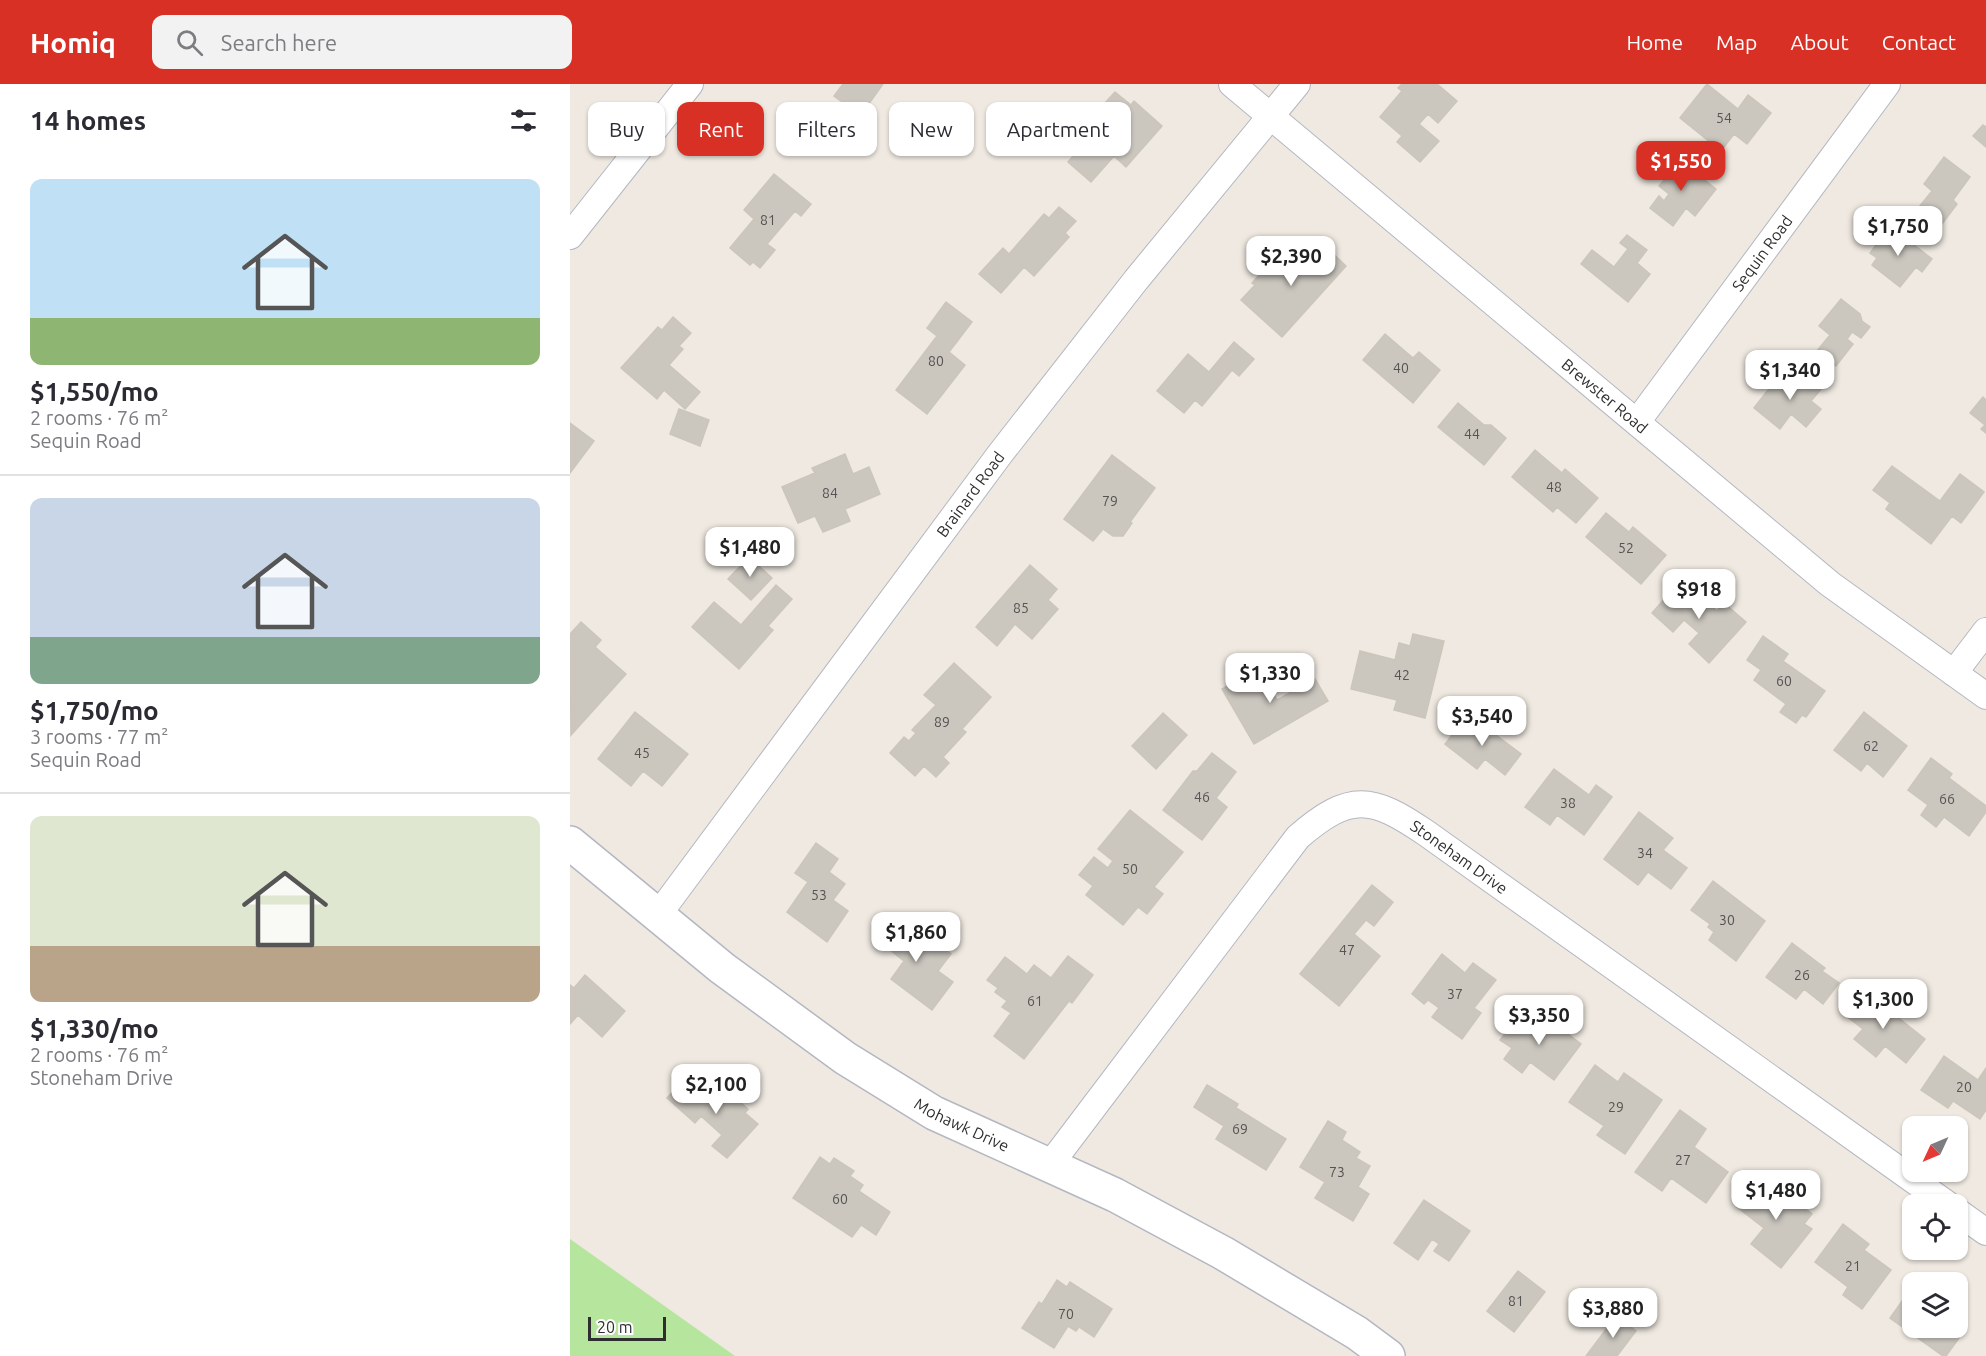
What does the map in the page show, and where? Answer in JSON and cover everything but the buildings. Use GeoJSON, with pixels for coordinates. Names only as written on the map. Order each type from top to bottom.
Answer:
{"type":"FeatureCollection","features":[{"type":"Feature","properties":{"kind":"street"},"geometry":{"type":"LineString","coordinates":[[570,236],[690,84]]}},
{"type":"Feature","properties":{"kind":"street","name":"Brewster Road"},"geometry":{"type":"LineString","coordinates":[[1232,84],[1830,584],[1986,696]]}},
{"type":"Feature","properties":{"kind":"street","name":"Brainard Road"},"geometry":{"type":"LineString","coordinates":[[658,915],[1000,454],[1136,280],[1297,84]]}},
{"type":"Feature","properties":{"kind":"street","name":"Sequin Road"},"geometry":{"type":"LineString","coordinates":[[1637,422],[1887,84]]}},
{"type":"Feature","properties":{"kind":"street"},"geometry":{"type":"LineString","coordinates":[[1954,673],[1986,631]]}},
{"type":"Feature","properties":{"kind":"street","name":"Stoneham Drive"},"geometry":{"type":"LineString","coordinates":[[1049,1167],[1298,837],[1329,813],[1344,806],[1364,804],[1381,807],[1398,814],[1426,833],[1933,1194]]}},
{"type":"Feature","properties":{"kind":"street","name":"Mohawk Drive"},"geometry":{"type":"LineString","coordinates":[[570,843],[722,968],[845,1058],[934,1113],[1115,1195],[1223,1253],[1357,1333],[1388,1356]]}},
{"type":"Feature","properties":{"kind":"street"},"geometry":{"type":"LineString","coordinates":[[1968,1219],[1986,1232]]}},
{"type":"Feature","properties":{"kind":"green space"},"geometry":{"type":"Polygon","coordinates":[[[570,1239],[735,1356],[570,1356],[570,1239]]]}}]}
